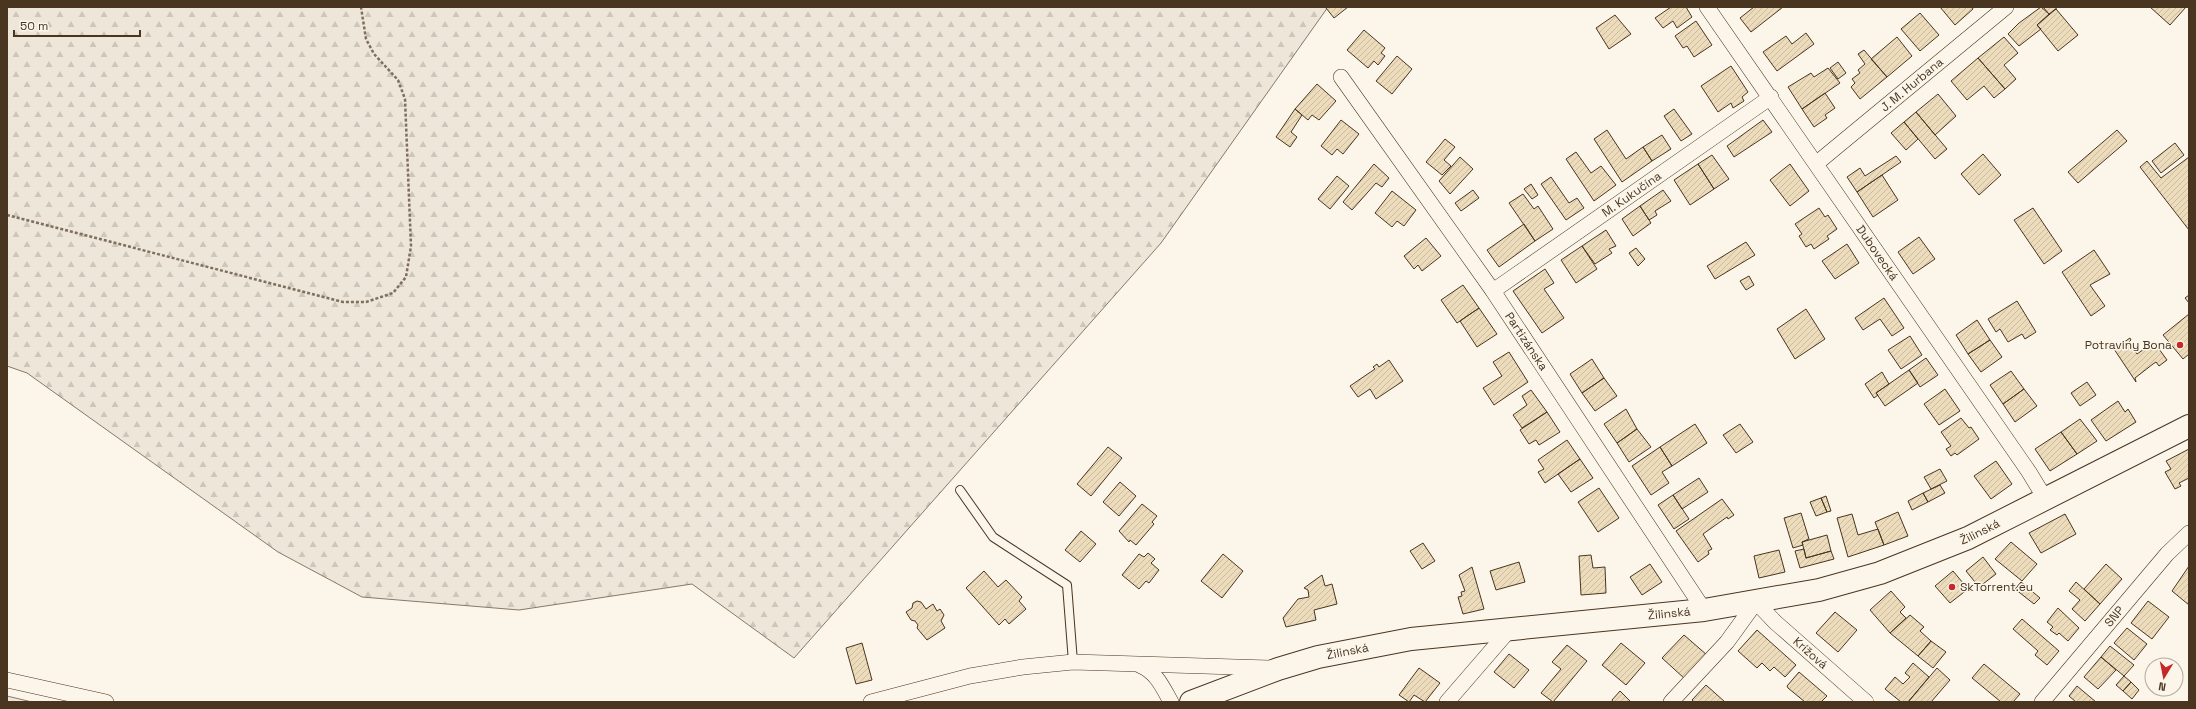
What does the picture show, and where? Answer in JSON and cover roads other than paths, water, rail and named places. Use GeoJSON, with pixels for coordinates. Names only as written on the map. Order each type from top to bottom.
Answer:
{"type":"FeatureCollection","features":[{"type":"Feature","properties":{"kind":"main road","name":"Žilinská"},"geometry":{"type":"LineString","coordinates":[[1191,702],[1278,669],[1318,657],[1411,639],[1704,610],[1819,590],[1880,573],[1968,538],[2046,500],[2189,426]]}},
{"type":"Feature","properties":{"kind":"street","name":"Dubovecká"},"geometry":{"type":"LineString","coordinates":[[1707,7],[1817,163],[2029,472],[2046,500]]}},
{"type":"Feature","properties":{"kind":"street","name":"J. M. Hurbana"},"geometry":{"type":"LineString","coordinates":[[1817,163],[2006,7]]}},
{"type":"Feature","properties":{"kind":"street","name":"Partizánska"},"geometry":{"type":"LineString","coordinates":[[1341,77],[1493,291],[1704,610]]}},
{"type":"Feature","properties":{"kind":"street","name":"M. Kukučína"},"geometry":{"type":"LineString","coordinates":[[1493,291],[1771,98]]}},
{"type":"Feature","properties":{"kind":"street","name":"SNP"},"geometry":{"type":"LineString","coordinates":[[2042,702],[2167,554],[2189,533]]}},
{"type":"Feature","properties":{"kind":"street"},"geometry":{"type":"LineString","coordinates":[[1672,702],[1727,642],[1756,602]]}},
{"type":"Feature","properties":{"kind":"street","name":"Krížová"},"geometry":{"type":"LineString","coordinates":[[1756,602],[1775,622],[1866,702]]}},
{"type":"Feature","properties":{"kind":"street"},"geometry":{"type":"LineString","coordinates":[[1447,702],[1511,628]]}},
{"type":"Feature","properties":{"kind":"street"},"geometry":{"type":"LineString","coordinates":[[871,702],[970,676],[1023,667],[1073,662],[1141,666],[1278,669]]}},
{"type":"Feature","properties":{"kind":"street"},"geometry":{"type":"LineString","coordinates":[[1141,666],[1149,669],[1157,677],[1172,702]]}},
{"type":"Feature","properties":{"kind":"street"},"geometry":{"type":"LineString","coordinates":[[7,680],[106,702]]}},
{"type":"Feature","properties":{"kind":"lane"},"geometry":{"type":"LineString","coordinates":[[960,490],[993,537],[1067,584],[1073,662]]}},
{"type":"Feature","properties":{"kind":"place","name":"Potraviny Bona"},"geometry":{"type":"Point","coordinates":[2180,345]}},
{"type":"Feature","properties":{"kind":"place","name":"SkTorrent.eu"},"geometry":{"type":"Point","coordinates":[1952,587]}}]}
